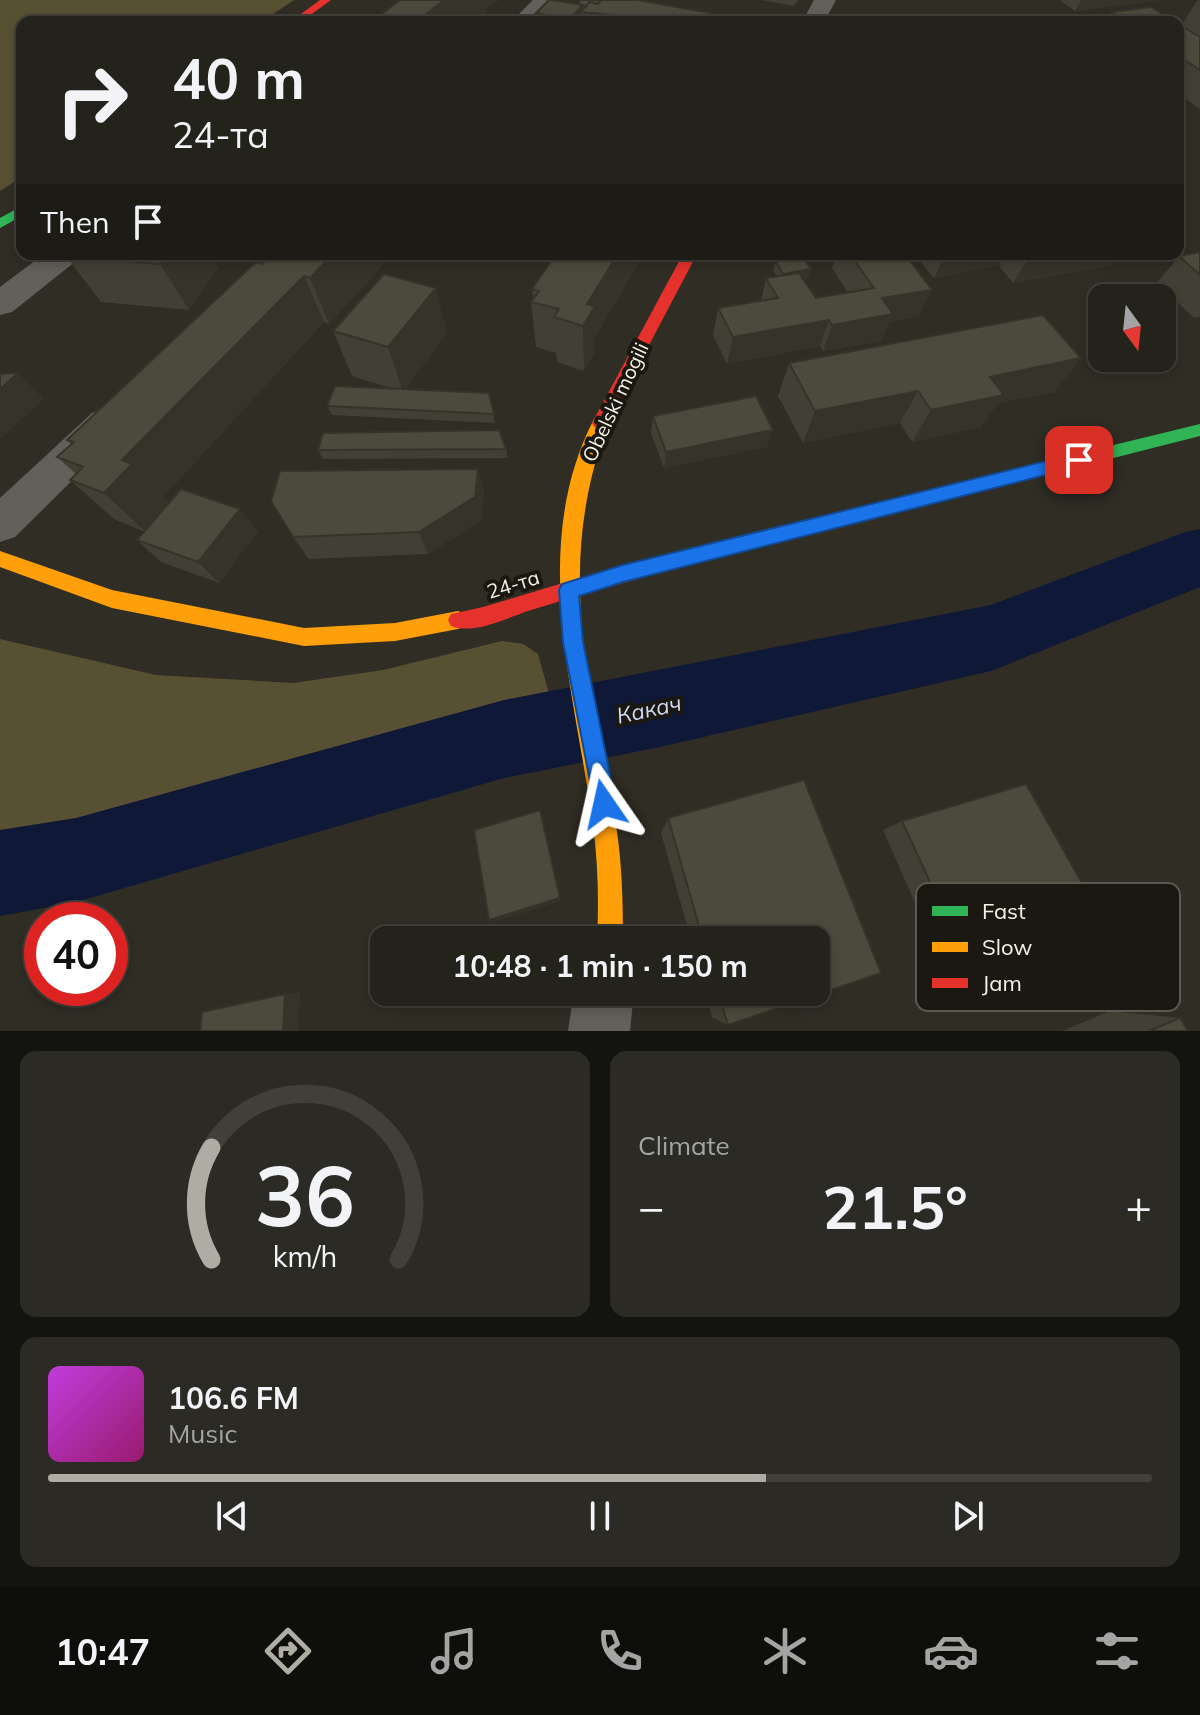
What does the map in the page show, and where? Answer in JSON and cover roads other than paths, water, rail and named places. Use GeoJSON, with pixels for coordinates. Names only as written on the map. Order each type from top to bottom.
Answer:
{"type":"FeatureCollection","features":[{"type":"Feature","properties":{"kind":"street"},"geometry":{"type":"LineString","coordinates":[[303,16],[326,0]]}},
{"type":"Feature","properties":{"kind":"street"},"geometry":{"type":"LineString","coordinates":[[528,16],[545,0]]}},
{"type":"Feature","properties":{"kind":"street"},"geometry":{"type":"LineString","coordinates":[[0,304],[57,260]]}},
{"type":"Feature","properties":{"kind":"street","name":"Obelski mogili"},"geometry":{"type":"LineString","coordinates":[[612,926],[615,907],[604,804],[573,642],[569,590],[581,475],[589,450],[687,260]]}},
{"type":"Feature","properties":{"kind":"street"},"geometry":{"type":"LineString","coordinates":[[0,524],[135,395]]}},
{"type":"Feature","properties":{"kind":"street","name":"24-та"},"geometry":{"type":"LineString","coordinates":[[0,559],[112,599],[304,637],[395,632],[469,619],[623,573],[1200,430]]}},
{"type":"Feature","properties":{"kind":"street"},"geometry":{"type":"LineString","coordinates":[[599,1031],[602,1006]]}},
{"type":"Feature","properties":{"kind":"waterway","name":"Какач"},"geometry":{"type":"LineString","coordinates":[[0,873],[76,860],[504,739],[991,638],[1185,561],[1200,558]]}}]}
